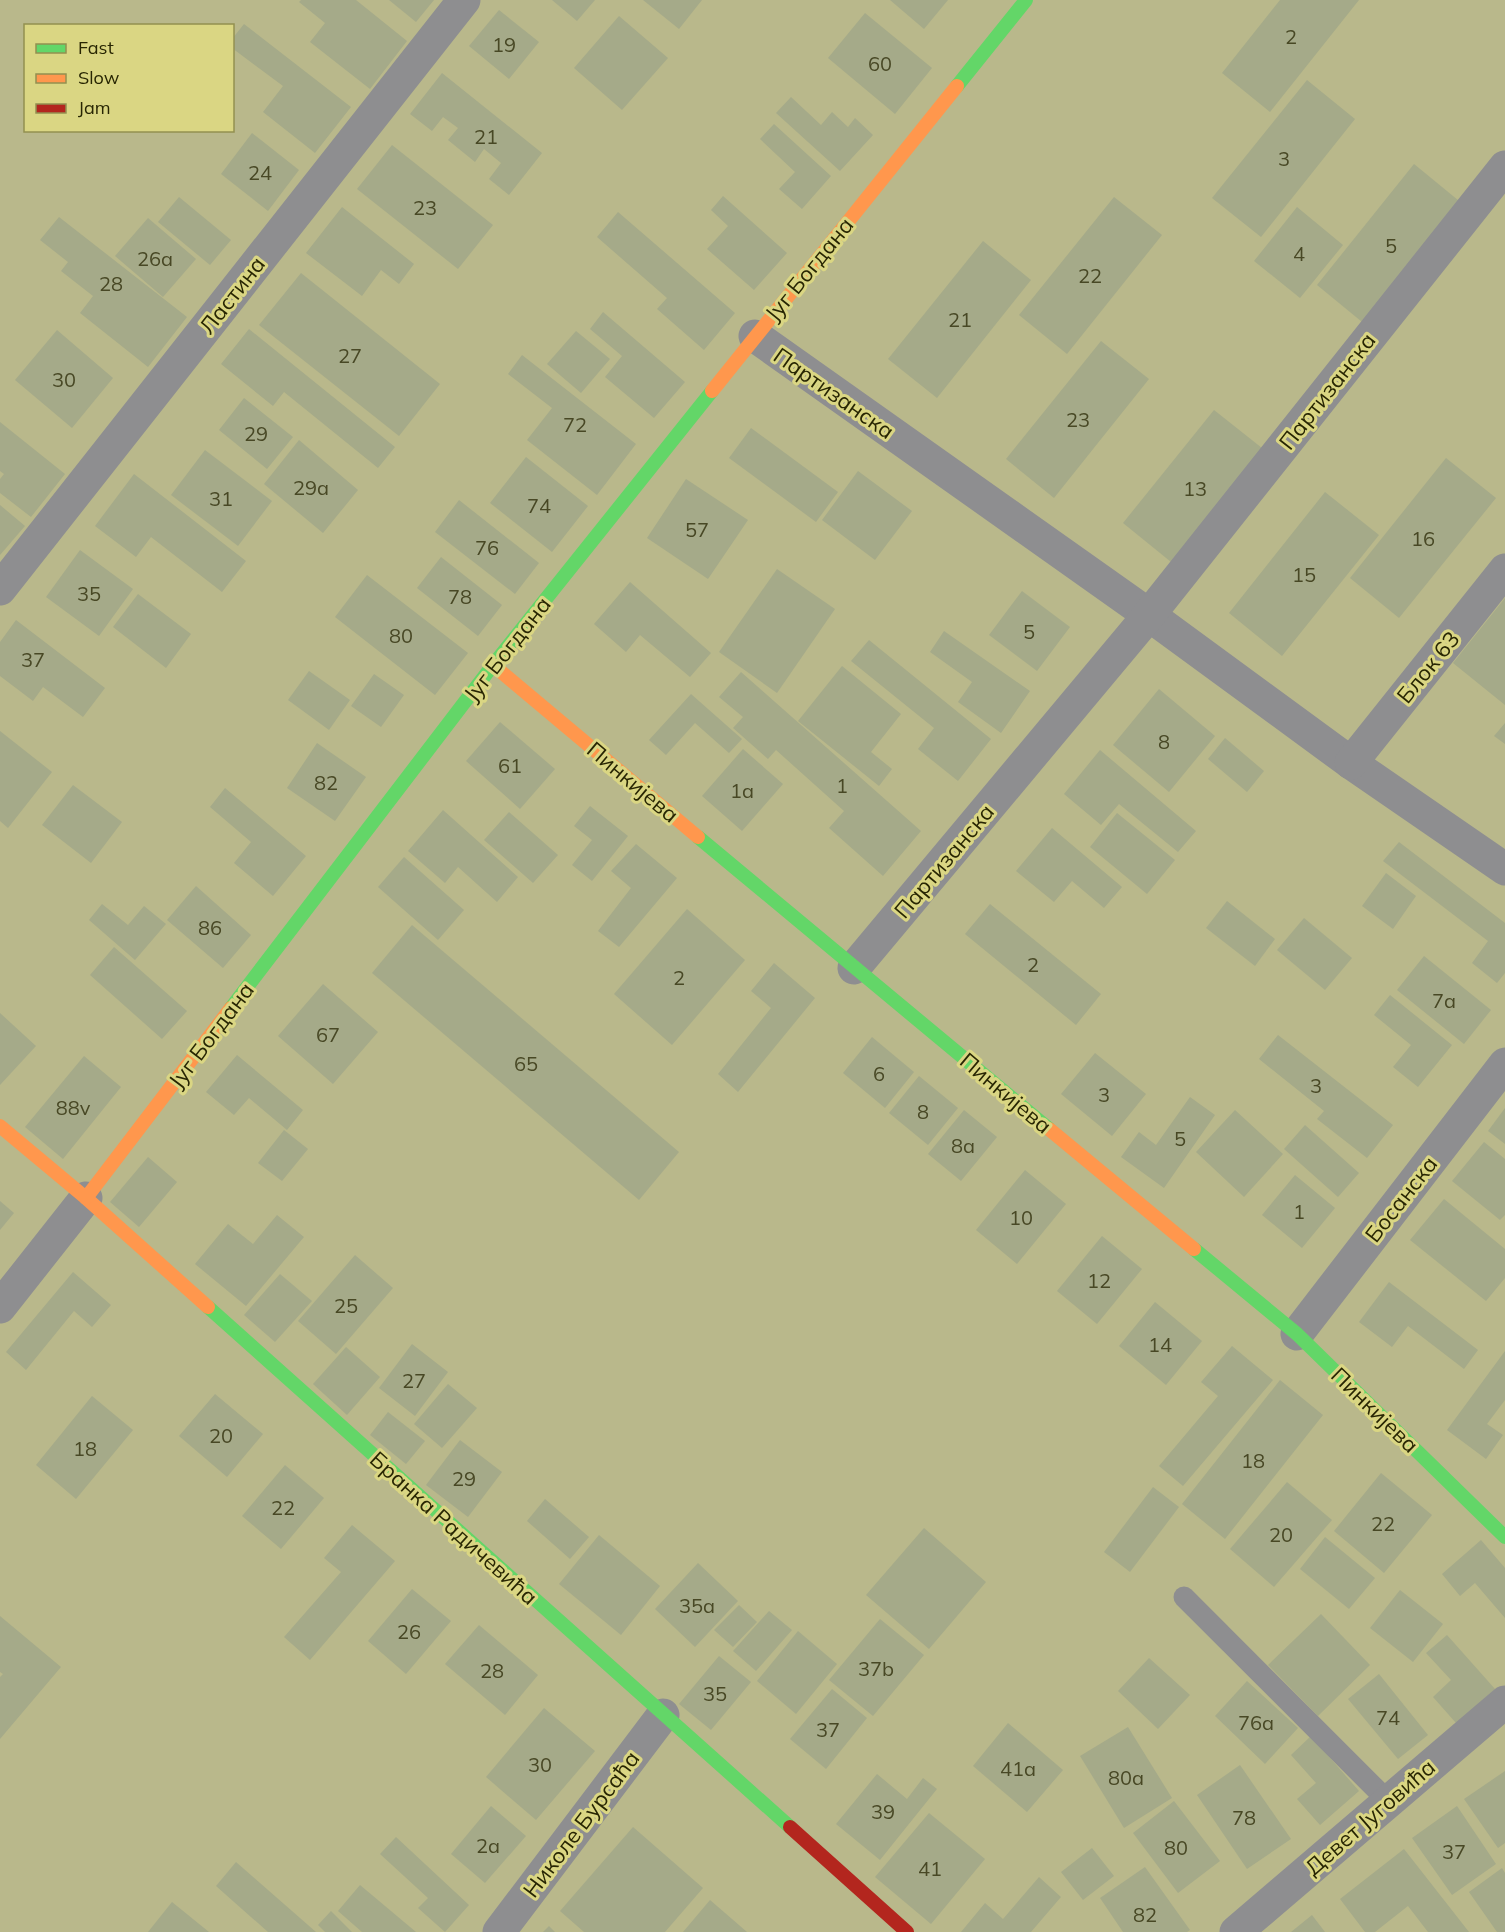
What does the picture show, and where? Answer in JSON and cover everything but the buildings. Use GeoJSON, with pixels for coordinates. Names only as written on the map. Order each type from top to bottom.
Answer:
{"type":"FeatureCollection","features":[{"type":"Feature","properties":{"kind":"street","name":"Ластина"},"geometry":{"type":"LineString","coordinates":[[0,589],[464,0]]}},
{"type":"Feature","properties":{"kind":"street","name":"Југ Богдана"},"geometry":{"type":"LineString","coordinates":[[0,1307],[86,1198],[493,665],[1026,0]]}},
{"type":"Feature","properties":{"kind":"street","name":"Партизанска"},"geometry":{"type":"LineString","coordinates":[[854,968],[1149,615],[1505,167]]}},
{"type":"Feature","properties":{"kind":"street","name":"Партизанска"},"geometry":{"type":"LineString","coordinates":[[755,336],[1149,615],[1351,763],[1505,868]]}},
{"type":"Feature","properties":{"kind":"street","name":"Блок 63"},"geometry":{"type":"LineString","coordinates":[[1351,763],[1505,570]]}},
{"type":"Feature","properties":{"kind":"street","name":"Пинкијева"},"geometry":{"type":"LineString","coordinates":[[493,665],[854,968],[1297,1334],[1505,1537]]}},
{"type":"Feature","properties":{"kind":"street","name":"Босанска"},"geometry":{"type":"LineString","coordinates":[[1297,1334],[1505,1064]]}},
{"type":"Feature","properties":{"kind":"street","name":"Бранка Радичевића"},"geometry":{"type":"LineString","coordinates":[[0,1126],[86,1198],[907,1932]]}},
{"type":"Feature","properties":{"kind":"street","name":"Девет Југовића"},"geometry":{"type":"LineString","coordinates":[[1236,1932],[1505,1702]]}},
{"type":"Feature","properties":{"kind":"street","name":"Николе Бурсаћа"},"geometry":{"type":"LineString","coordinates":[[499,1932],[663,1715]]}},
{"type":"Feature","properties":{"kind":"lane"},"geometry":{"type":"LineString","coordinates":[[1184,1597],[1388,1801]]}},
{"type":"Feature","properties":{"kind":"traffic: fast"},"geometry":{"type":"LineString","coordinates":[[957,86],[1026,0]]}},
{"type":"Feature","properties":{"kind":"traffic: fast"},"geometry":{"type":"LineString","coordinates":[[231,1008],[493,665],[712,391]]}},
{"type":"Feature","properties":{"kind":"traffic: fast"},"geometry":{"type":"LineString","coordinates":[[698,837],[1049,1129]]}},
{"type":"Feature","properties":{"kind":"traffic: fast"},"geometry":{"type":"LineString","coordinates":[[1194,1249],[1297,1334],[1505,1537]]}},
{"type":"Feature","properties":{"kind":"traffic: fast"},"geometry":{"type":"LineString","coordinates":[[208,1307],[790,1827]]}},
{"type":"Feature","properties":{"kind":"traffic: slow"},"geometry":{"type":"LineString","coordinates":[[712,391],[957,86]]}},
{"type":"Feature","properties":{"kind":"traffic: slow"},"geometry":{"type":"LineString","coordinates":[[493,665],[698,837]]}},
{"type":"Feature","properties":{"kind":"traffic: slow"},"geometry":{"type":"LineString","coordinates":[[86,1198],[231,1008]]}},
{"type":"Feature","properties":{"kind":"traffic: slow"},"geometry":{"type":"LineString","coordinates":[[0,1126],[86,1198],[208,1307]]}},
{"type":"Feature","properties":{"kind":"traffic: slow"},"geometry":{"type":"LineString","coordinates":[[1049,1129],[1194,1249]]}},
{"type":"Feature","properties":{"kind":"traffic: jam"},"geometry":{"type":"LineString","coordinates":[[790,1827],[907,1932]]}}]}
